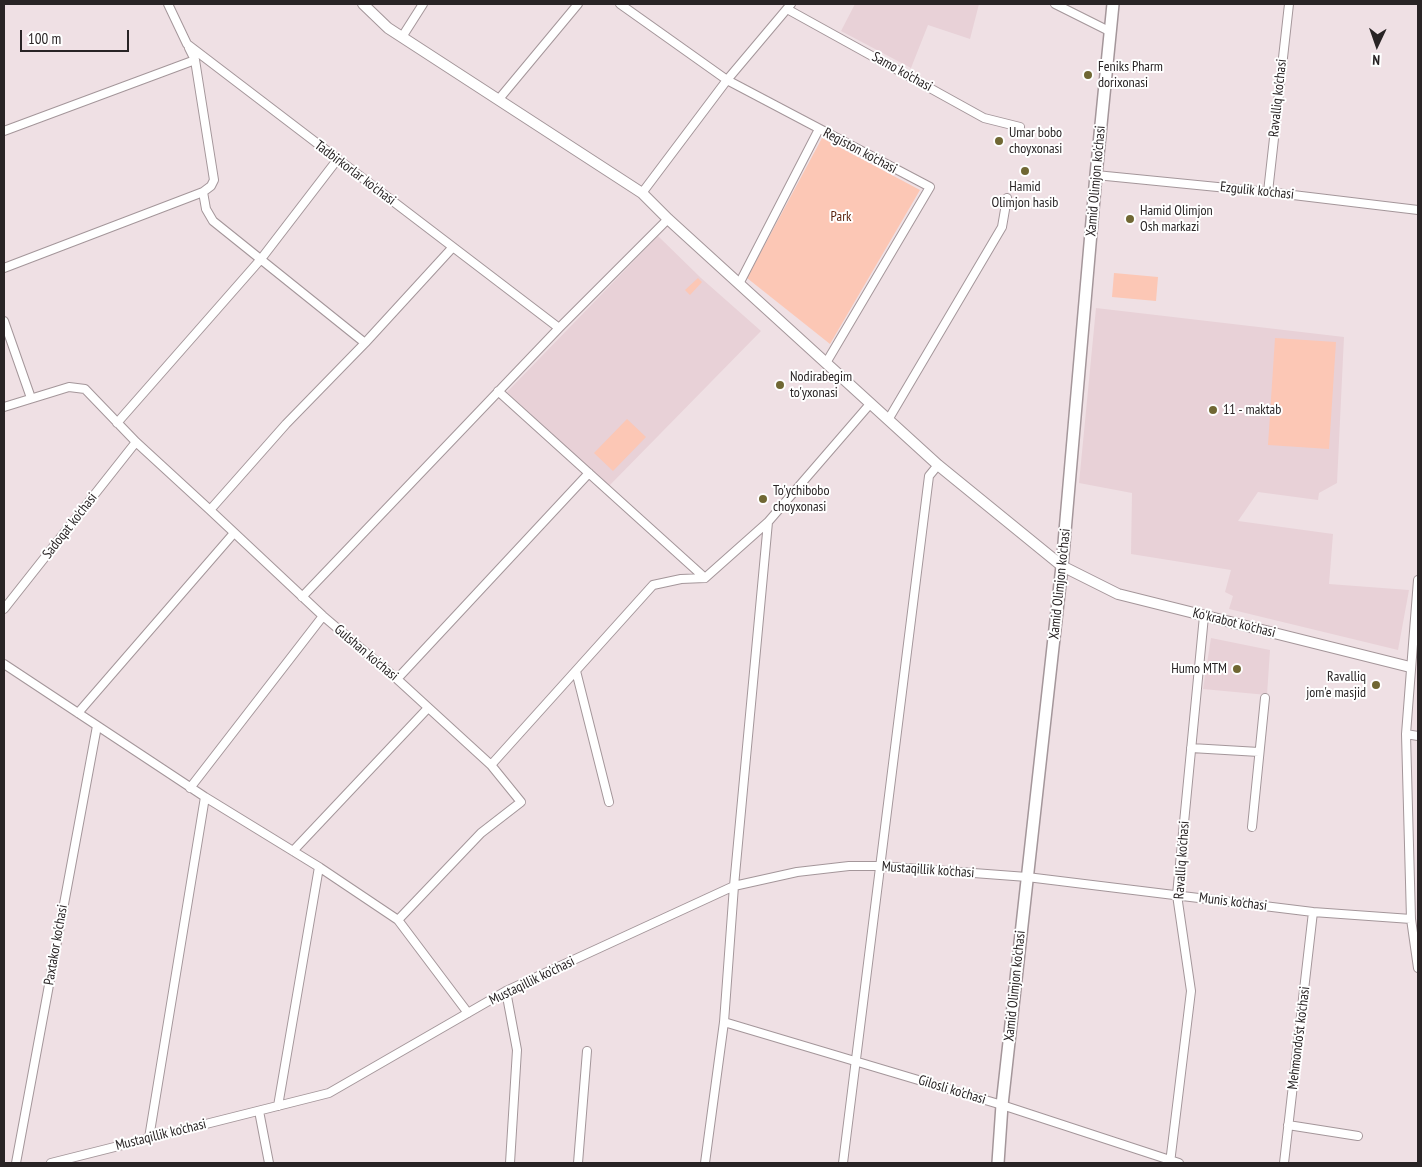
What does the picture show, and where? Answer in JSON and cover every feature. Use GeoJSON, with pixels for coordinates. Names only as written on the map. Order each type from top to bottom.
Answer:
{"type":"FeatureCollection","features":[{"type":"Feature","properties":{"kind":"main road","name":"Xamid Olimjon ko'chasi"},"geometry":{"type":"LineString","coordinates":[[998,1163],[1002,1105],[1062,566],[1113,4]]}},
{"type":"Feature","properties":{"kind":"street","name":"Tadbirkorlar ko'chasi"},"geometry":{"type":"LineString","coordinates":[[168,4],[187,44],[559,328]]}},
{"type":"Feature","properties":{"kind":"street","name":"Ko'krabot ko'chasi"},"geometry":{"type":"LineString","coordinates":[[363,4],[388,28],[642,193],[668,219],[938,465],[1062,566],[1118,594],[1410,667]]}},
{"type":"Feature","properties":{"kind":"street"},"geometry":{"type":"LineString","coordinates":[[402,37],[423,4]]}},
{"type":"Feature","properties":{"kind":"street"},"geometry":{"type":"LineString","coordinates":[[499,99],[578,4]]}},
{"type":"Feature","properties":{"kind":"street","name":"Registon ko'chasi"},"geometry":{"type":"LineString","coordinates":[[620,4],[726,80],[930,187],[826,363]]}},
{"type":"Feature","properties":{"kind":"street"},"geometry":{"type":"LineString","coordinates":[[1055,4],[1111,32]]}},
{"type":"Feature","properties":{"kind":"street","name":"Ravalliq ko'chasi"},"geometry":{"type":"LineString","coordinates":[[1268,192],[1288,4]]}},
{"type":"Feature","properties":{"kind":"street"},"geometry":{"type":"LineString","coordinates":[[642,193],[726,80],[789,6]]}},
{"type":"Feature","properties":{"kind":"street","name":"Samo ko'chasi"},"geometry":{"type":"LineString","coordinates":[[789,6],[984,118],[1020,127]]}},
{"type":"Feature","properties":{"kind":"street"},"geometry":{"type":"LineString","coordinates":[[4,268],[203,192],[210,186],[214,180],[196,60],[187,44]]}},
{"type":"Feature","properties":{"kind":"street"},"geometry":{"type":"LineString","coordinates":[[4,130],[196,60]]}},
{"type":"Feature","properties":{"kind":"street"},"geometry":{"type":"LineString","coordinates":[[740,284],[819,129]]}},
{"type":"Feature","properties":{"kind":"street"},"geometry":{"type":"LineString","coordinates":[[117,424],[261,259],[337,160]]}},
{"type":"Feature","properties":{"kind":"street","name":"Ezgulik ko'chasi"},"geometry":{"type":"LineString","coordinates":[[1096,175],[1268,192],[1418,210]]}},
{"type":"Feature","properties":{"kind":"street"},"geometry":{"type":"LineString","coordinates":[[203,192],[206,209],[213,220],[365,343]]}},
{"type":"Feature","properties":{"kind":"street"},"geometry":{"type":"LineString","coordinates":[[888,420],[1002,226],[1006,198]]}},
{"type":"Feature","properties":{"kind":"street"},"geometry":{"type":"LineString","coordinates":[[302,597],[559,328],[668,219]]}},
{"type":"Feature","properties":{"kind":"street"},"geometry":{"type":"LineString","coordinates":[[210,510],[286,424],[365,343],[453,248]]}},
{"type":"Feature","properties":{"kind":"street"},"geometry":{"type":"LineString","coordinates":[[4,321],[31,398],[4,407]]}},
{"type":"Feature","properties":{"kind":"street","name":"Gulshan ko'chasi"},"geometry":{"type":"LineString","coordinates":[[31,398],[69,387],[85,389],[117,424],[302,597],[397,679],[491,765],[521,802],[481,832],[398,920]]}},
{"type":"Feature","properties":{"kind":"street"},"geometry":{"type":"LineString","coordinates":[[498,391],[705,578]]}},
{"type":"Feature","properties":{"kind":"street"},"geometry":{"type":"LineString","coordinates":[[491,765],[653,585],[681,579],[705,578],[768,522],[870,404]]}},
{"type":"Feature","properties":{"kind":"street","name":"Sadoqat ko'chasi"},"geometry":{"type":"LineString","coordinates":[[4,609],[136,442]]}},
{"type":"Feature","properties":{"kind":"street"},"geometry":{"type":"LineString","coordinates":[[843,1163],[929,476],[938,465]]}},
{"type":"Feature","properties":{"kind":"street"},"geometry":{"type":"LineString","coordinates":[[397,679],[589,473]]}},
{"type":"Feature","properties":{"kind":"street"},"geometry":{"type":"LineString","coordinates":[[705,1163],[724,1022],[734,886],[768,522]]}},
{"type":"Feature","properties":{"kind":"street"},"geometry":{"type":"LineString","coordinates":[[78,713],[234,533]]}},
{"type":"Feature","properties":{"kind":"street"},"geometry":{"type":"LineString","coordinates":[[1418,580],[1406,734],[1411,920],[1418,968]]}},
{"type":"Feature","properties":{"kind":"street"},"geometry":{"type":"LineString","coordinates":[[190,788],[323,616]]}},
{"type":"Feature","properties":{"kind":"street","name":"Ravalliq ko'chasi"},"geometry":{"type":"LineString","coordinates":[[1170,1162],[1191,991],[1177,895],[1204,616]]}},
{"type":"Feature","properties":{"kind":"street"},"geometry":{"type":"LineString","coordinates":[[4,664],[190,788],[319,868],[398,920],[468,1013]]}},
{"type":"Feature","properties":{"kind":"street"},"geometry":{"type":"LineString","coordinates":[[576,671],[609,802]]}},
{"type":"Feature","properties":{"kind":"street"},"geometry":{"type":"LineString","coordinates":[[1252,827],[1265,698]]}},
{"type":"Feature","properties":{"kind":"street"},"geometry":{"type":"LineString","coordinates":[[293,852],[428,708]]}},
{"type":"Feature","properties":{"kind":"street","name":"Paxtakor ko'chasi"},"geometry":{"type":"LineString","coordinates":[[16,1163],[97,726]]}},
{"type":"Feature","properties":{"kind":"street"},"geometry":{"type":"LineString","coordinates":[[1406,734],[1418,736]]}},
{"type":"Feature","properties":{"kind":"street"},"geometry":{"type":"LineString","coordinates":[[1192,748],[1260,752]]}},
{"type":"Feature","properties":{"kind":"street"},"geometry":{"type":"LineString","coordinates":[[149,1138],[205,797]]}},
{"type":"Feature","properties":{"kind":"street","name":"Mustaqillik ko'chasi"},"geometry":{"type":"LineString","coordinates":[[51,1163],[329,1093],[506,991],[734,886],[796,872],[849,866],[880,866],[1027,877]]}},
{"type":"Feature","properties":{"kind":"street"},"geometry":{"type":"LineString","coordinates":[[278,1106],[319,868]]}},
{"type":"Feature","properties":{"kind":"street","name":"Munis ko'chasi"},"geometry":{"type":"LineString","coordinates":[[1027,877],[1314,912],[1411,920]]}},
{"type":"Feature","properties":{"kind":"street","name":"Mehmondo'st ko'chasi"},"geometry":{"type":"LineString","coordinates":[[1284,1163],[1314,912]]}},
{"type":"Feature","properties":{"kind":"street"},"geometry":{"type":"LineString","coordinates":[[506,991],[517,1050],[510,1163]]}},
{"type":"Feature","properties":{"kind":"street","name":"Gilosli ko'chasi"},"geometry":{"type":"LineString","coordinates":[[724,1022],[1002,1105],[1170,1162],[1179,1163]]}},
{"type":"Feature","properties":{"kind":"street"},"geometry":{"type":"LineString","coordinates":[[578,1163],[587,1051]]}},
{"type":"Feature","properties":{"kind":"street"},"geometry":{"type":"LineString","coordinates":[[259,1111],[269,1163]]}},
{"type":"Feature","properties":{"kind":"street"},"geometry":{"type":"LineString","coordinates":[[1288,1125],[1358,1136]]}},
{"type":"Feature","properties":{"kind":"shaded area"},"geometry":{"type":"Polygon","coordinates":[[[855,4],[979,4],[970,39],[928,25],[911,68],[841,31],[855,4]]]}},
{"type":"Feature","properties":{"kind":"shaded area"},"geometry":{"type":"Polygon","coordinates":[[[658,236],[701,278],[761,331],[609,486],[507,392],[658,236]]]}},
{"type":"Feature","properties":{"kind":"shaded area","name":"11 - maktab"},"geometry":{"type":"Polygon","coordinates":[[[1096,308],[1344,337],[1337,483],[1319,493],[1318,500],[1258,492],[1238,521],[1333,534],[1329,584],[1409,590],[1398,650],[1229,609],[1233,596],[1225,592],[1231,570],[1131,554],[1132,493],[1079,483],[1096,308]]]}},
{"type":"Feature","properties":{"kind":"shaded area","name":"Humo MTM"},"geometry":{"type":"Polygon","coordinates":[[[1211,638],[1270,650],[1267,695],[1203,689],[1211,638]]]}},
{"type":"Feature","properties":{"kind":"green space","name":"Park"},"geometry":{"type":"Polygon","coordinates":[[[822,138],[920,190],[830,344],[747,278],[822,138]]]}},
{"type":"Feature","properties":{"kind":"green space"},"geometry":{"type":"Polygon","coordinates":[[[1114,273],[1158,277],[1156,301],[1112,297],[1114,273]]]}},
{"type":"Feature","properties":{"kind":"green space"},"geometry":{"type":"Polygon","coordinates":[[[698,278],[702,282],[690,295],[685,290],[698,278]]]}},
{"type":"Feature","properties":{"kind":"green space"},"geometry":{"type":"Polygon","coordinates":[[[1275,338],[1336,342],[1329,449],[1268,445],[1275,338]]]}},
{"type":"Feature","properties":{"kind":"green space"},"geometry":{"type":"Polygon","coordinates":[[[627,419],[646,437],[613,471],[594,453],[627,419]]]}},
{"type":"Feature","properties":{"kind":"place","name":"Feniks Pharm dorixonasi"},"geometry":{"type":"Point","coordinates":[1088,75]}},
{"type":"Feature","properties":{"kind":"place","name":"Umar bobo choyxonasi"},"geometry":{"type":"Point","coordinates":[999,141]}},
{"type":"Feature","properties":{"kind":"place","name":"Hamid Olimjon hasib"},"geometry":{"type":"Point","coordinates":[1025,171]}},
{"type":"Feature","properties":{"kind":"place","name":"Hamid Olimjon Osh markazi"},"geometry":{"type":"Point","coordinates":[1130,219]}},
{"type":"Feature","properties":{"kind":"place","name":"Nodirabegim to'yxonasi"},"geometry":{"type":"Point","coordinates":[780,385]}},
{"type":"Feature","properties":{"kind":"place","name":"11 - maktab"},"geometry":{"type":"Point","coordinates":[1213,410]}},
{"type":"Feature","properties":{"kind":"place","name":"To'ychibobo choyxonasi"},"geometry":{"type":"Point","coordinates":[763,499]}},
{"type":"Feature","properties":{"kind":"place","name":"Humo MTM"},"geometry":{"type":"Point","coordinates":[1237,669]}},
{"type":"Feature","properties":{"kind":"place","name":"Ravalliq jom'e masjid"},"geometry":{"type":"Point","coordinates":[1376,685]}}]}
